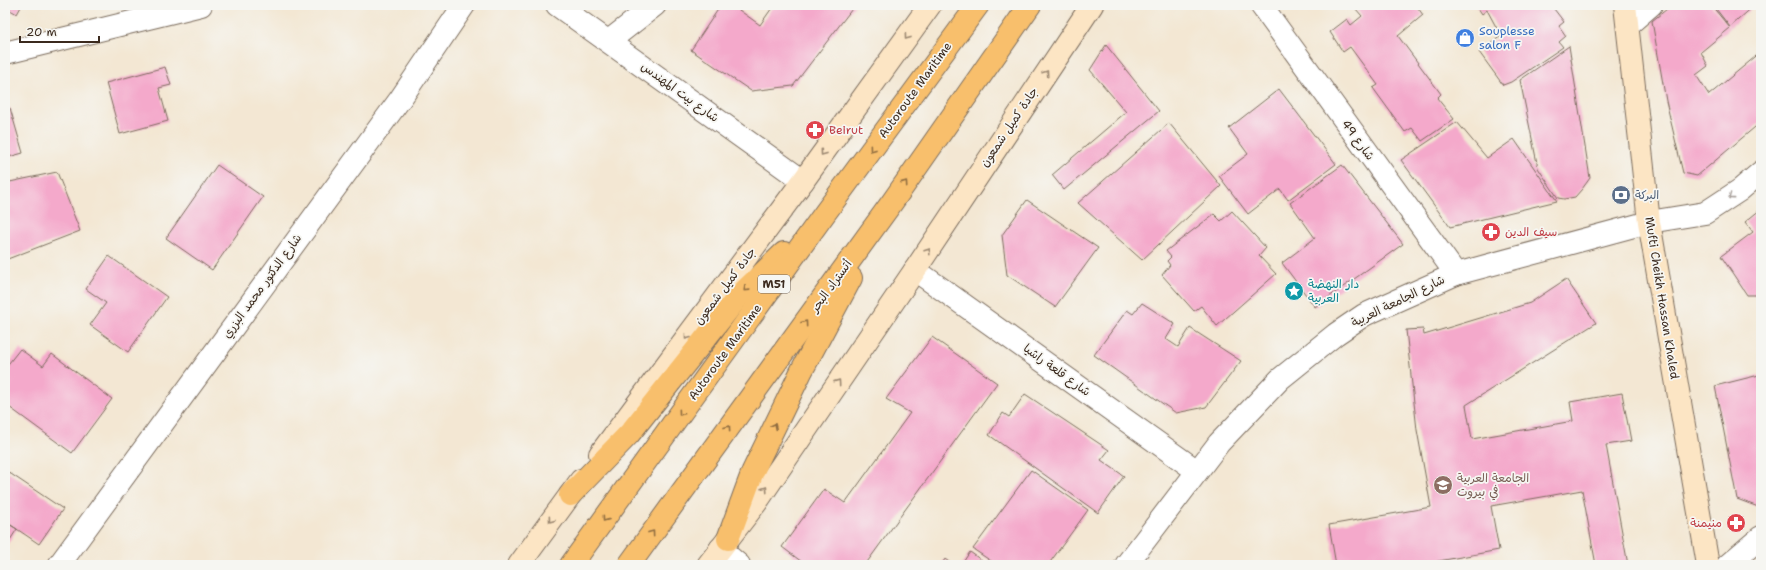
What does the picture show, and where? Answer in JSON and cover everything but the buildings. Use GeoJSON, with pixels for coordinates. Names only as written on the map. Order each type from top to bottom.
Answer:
{"type":"FeatureCollection","features":[{"type":"Feature","properties":{"kind":"highway","name":"Autoroute Maritime"},"geometry":{"type":"LineString","coordinates":[[571,565],[825,213],[978,5]]}},
{"type":"Feature","properties":{"kind":"highway","name":"أتستراد البحر"},"geometry":{"type":"LineString","coordinates":[[629,565],[893,201],[1030,5]]}},
{"type":"Feature","properties":{"kind":"highway"},"geometry":{"type":"LineString","coordinates":[[719,551],[753,470],[802,370],[893,201]]}},
{"type":"Feature","properties":{"kind":"highway"},"geometry":{"type":"LineString","coordinates":[[570,495],[629,434],[739,296],[825,213]]}},
{"type":"Feature","properties":{"kind":"main road","name":"جادة كميل شمعون"},"geometry":{"type":"LineString","coordinates":[[519,565],[803,181],[930,5]]}},
{"type":"Feature","properties":{"kind":"main road","name":"جادة كميل شمعون"},"geometry":{"type":"LineString","coordinates":[[719,551],[756,503],[915,270],[1092,5]]}},
{"type":"Feature","properties":{"kind":"main road","name":"Mufti Cheikh Hassan Khaled"},"geometry":{"type":"LineString","coordinates":[[1626,15],[1649,222],[1708,565]]}},
{"type":"Feature","properties":{"kind":"street"},"geometry":{"type":"LineString","coordinates":[[5,53],[201,5]]}},
{"type":"Feature","properties":{"kind":"street","name":"شارع الدكتور محمد البزري"},"geometry":{"type":"LineString","coordinates":[[59,565],[401,98],[464,5]]}},
{"type":"Feature","properties":{"kind":"street","name":"شارع بيت المهندس"},"geometry":{"type":"LineString","coordinates":[[557,5],[610,41],[803,181]]}},
{"type":"Feature","properties":{"kind":"street"},"geometry":{"type":"LineString","coordinates":[[610,41],[656,5]]}},
{"type":"Feature","properties":{"kind":"street","name":"شارع 49"},"geometry":{"type":"LineString","coordinates":[[1261,5],[1456,274]]}},
{"type":"Feature","properties":{"kind":"street"},"geometry":{"type":"LineString","coordinates":[[1626,15],[1651,5]]}},
{"type":"Feature","properties":{"kind":"street","name":"شارع الجامعة العربية"},"geometry":{"type":"LineString","coordinates":[[1126,565],[1220,443],[1280,379],[1336,334],[1364,315],[1456,274],[1649,222],[1705,213],[1740,190],[1761,172]]}},
{"type":"Feature","properties":{"kind":"street","name":"شارع قلعة راشيا"},"geometry":{"type":"LineString","coordinates":[[915,270],[1197,471]]}},
{"type":"Feature","properties":{"kind":"street"},"geometry":{"type":"LineString","coordinates":[[1728,565],[1761,536]]}},
{"type":"Feature","properties":{"kind":"street"},"geometry":{"type":"LineString","coordinates":[[719,551],[739,565]]}},
{"type":"Feature","properties":{"kind":"place","name":"Souplesse salon F"},"geometry":{"type":"Point","coordinates":[1465,38]}},
{"type":"Feature","properties":{"kind":"place","name":"Beirut"},"geometry":{"type":"Point","coordinates":[815,130]}},
{"type":"Feature","properties":{"kind":"place","name":"البركة"},"geometry":{"type":"Point","coordinates":[1621,195]}},
{"type":"Feature","properties":{"kind":"place","name":"سيف الدين"},"geometry":{"type":"Point","coordinates":[1491,232]}},
{"type":"Feature","properties":{"kind":"place","name":"دار النهضة العربية"},"geometry":{"type":"Point","coordinates":[1294,291]}},
{"type":"Feature","properties":{"kind":"place","name":"الجامعة العربية في بيروت"},"geometry":{"type":"Point","coordinates":[1443,485]}},
{"type":"Feature","properties":{"kind":"place","name":"منيمنة"},"geometry":{"type":"Point","coordinates":[1736,523]}}]}
